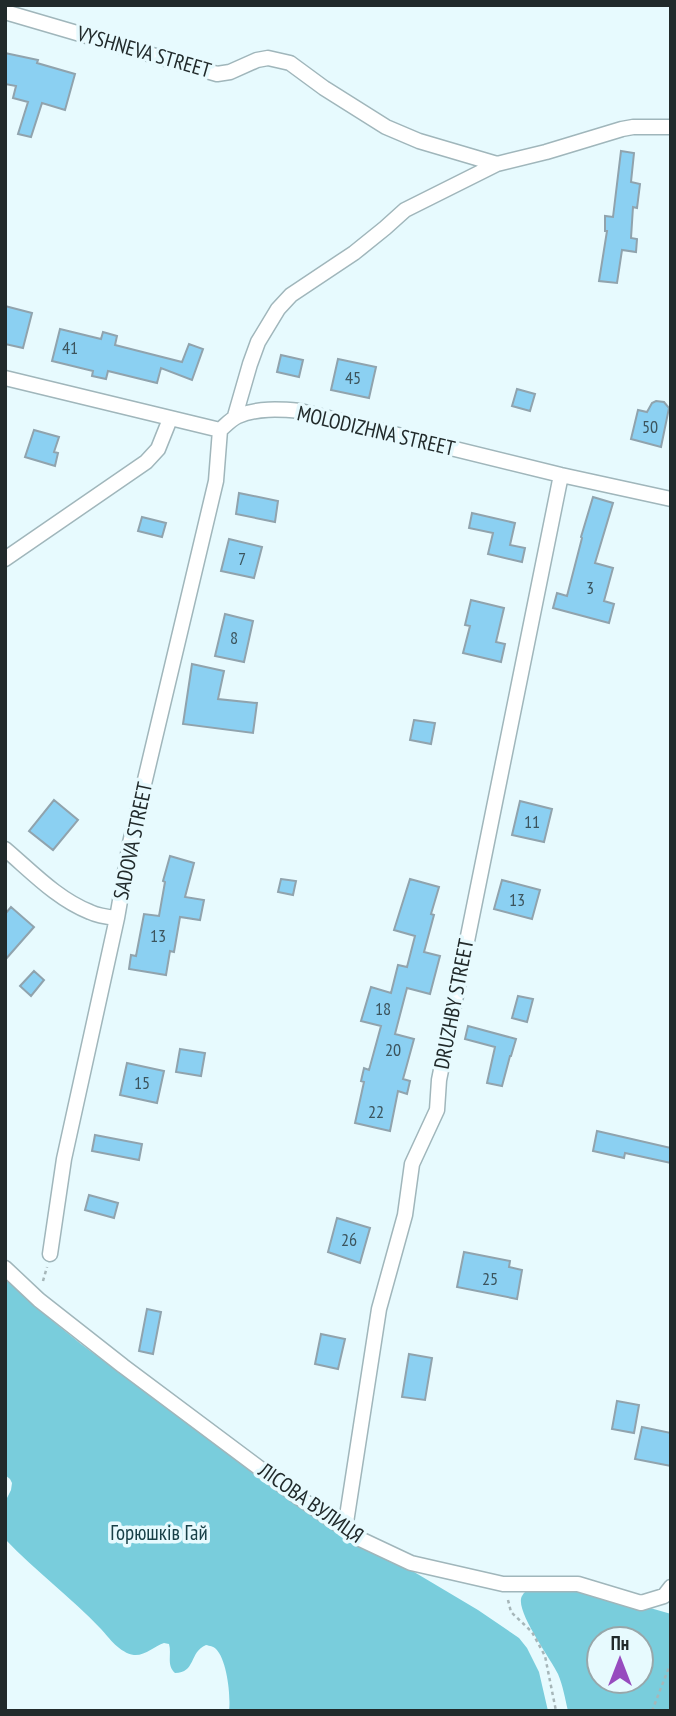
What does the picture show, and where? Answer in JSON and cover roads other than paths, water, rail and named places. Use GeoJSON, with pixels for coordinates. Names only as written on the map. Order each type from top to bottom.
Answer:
{"type":"FeatureCollection","features":[{"type":"Feature","properties":{"kind":"street","name":"VYSHNEVA STREET"},"geometry":{"type":"LineString","coordinates":[[5,12],[217,74],[268,58],[279,59],[290,63],[324,88],[387,127],[419,141],[497,164]]}},
{"type":"Feature","properties":{"kind":"street"},"geometry":{"type":"LineString","coordinates":[[5,378],[220,430],[235,416],[258,342],[278,309],[291,295],[354,253],[405,210],[497,164],[622,129],[671,127]]}},
{"type":"Feature","properties":{"kind":"street","name":"MOLODIZHNA STREET"},"geometry":{"type":"LineString","coordinates":[[235,416],[273,409],[300,411],[671,499]]}},
{"type":"Feature","properties":{"kind":"street"},"geometry":{"type":"LineString","coordinates":[[5,559],[146,462],[158,449],[170,419]]}},
{"type":"Feature","properties":{"kind":"street","name":"SADOVA STREET"},"geometry":{"type":"LineString","coordinates":[[50,1254],[64,1159],[117,918],[130,844],[216,481],[220,430]]}},
{"type":"Feature","properties":{"kind":"street","name":"DRUZHBY STREET"},"geometry":{"type":"LineString","coordinates":[[345,1529],[379,1309],[405,1215],[412,1164],[437,1110],[442,1066],[561,475]]}},
{"type":"Feature","properties":{"kind":"street"},"geometry":{"type":"LineString","coordinates":[[5,849],[69,901],[91,913],[117,918]]}},
{"type":"Feature","properties":{"kind":"street","name":"ЛІСОВА ВУЛИЦЯ"},"geometry":{"type":"LineString","coordinates":[[5,1268],[39,1300],[123,1366],[360,1539],[411,1563],[503,1584],[578,1584],[641,1603],[668,1593]]}},
{"type":"Feature","properties":{"kind":"park label","name":"Горюшків Гай"},"geometry":{"type":"Point","coordinates":[159,1533]}}]}
